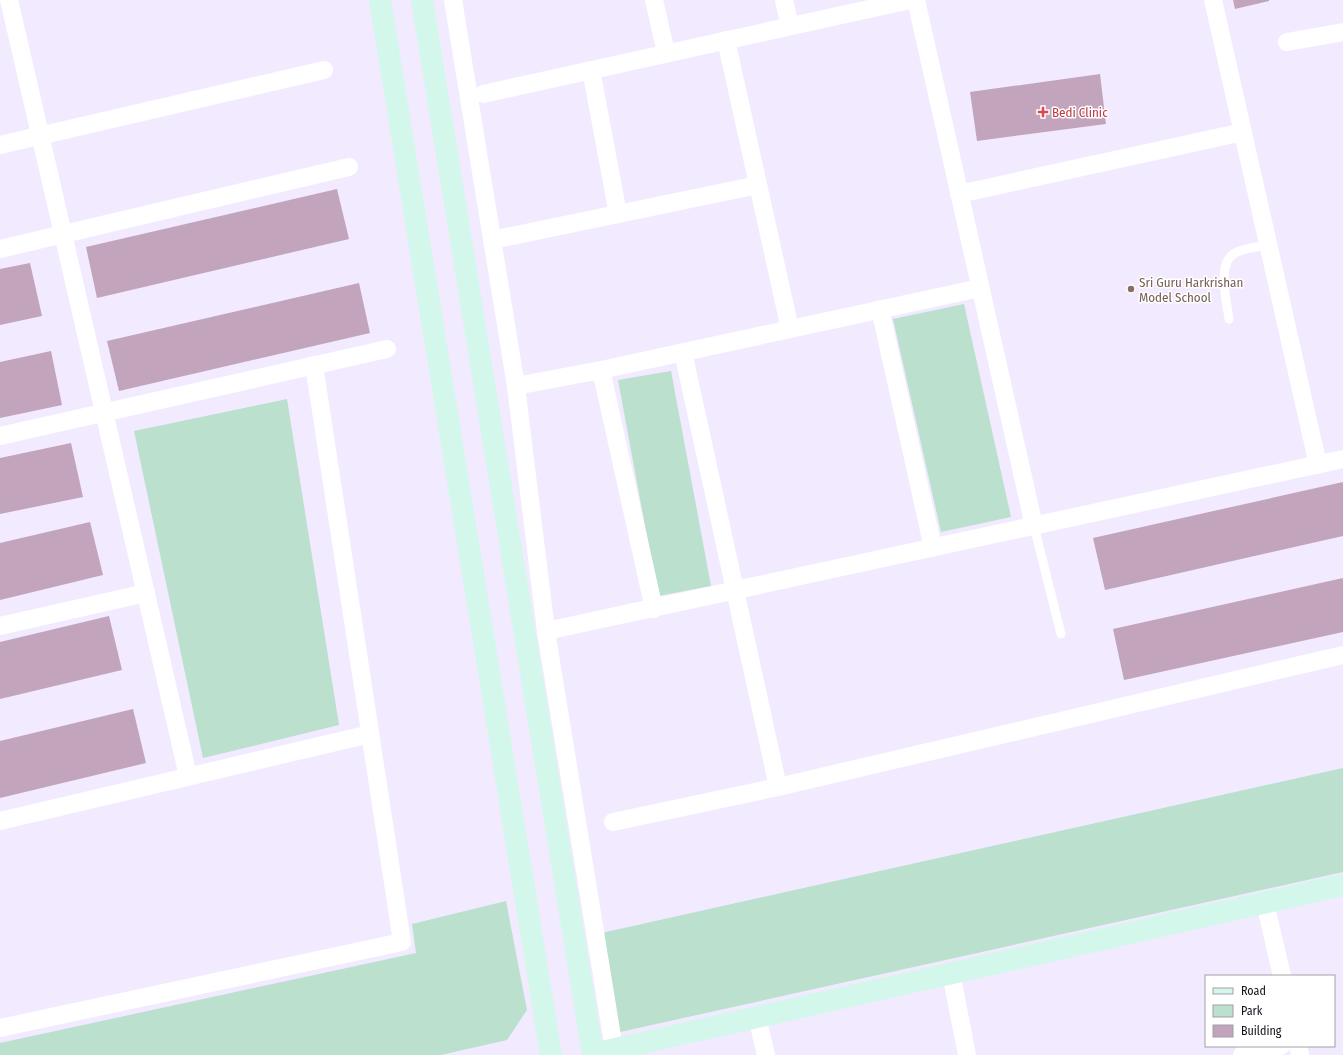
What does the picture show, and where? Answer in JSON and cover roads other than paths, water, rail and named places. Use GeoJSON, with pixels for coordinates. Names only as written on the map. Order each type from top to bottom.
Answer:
{"type":"FeatureCollection","features":[{"type":"Feature","properties":{"kind":"main road"},"geometry":{"type":"LineString","coordinates":[[380,0],[551,1055]]}},
{"type":"Feature","properties":{"kind":"main road"},"geometry":{"type":"LineString","coordinates":[[422,0],[591,1055],[614,1052],[757,1016],[1343,885]]}},
{"type":"Feature","properties":{"kind":"street"},"geometry":{"type":"LineString","coordinates":[[9,0],[188,776]]}},
{"type":"Feature","properties":{"kind":"street"},"geometry":{"type":"LineString","coordinates":[[453,0],[516,386],[546,631],[614,1052]]}},
{"type":"Feature","properties":{"kind":"street"},"geometry":{"type":"LineString","coordinates":[[654,0],[666,53]]}},
{"type":"Feature","properties":{"kind":"street"},"geometry":{"type":"LineString","coordinates":[[784,0],[790,26]]}},
{"type":"Feature","properties":{"kind":"street"},"geometry":{"type":"LineString","coordinates":[[483,94],[910,0]]}},
{"type":"Feature","properties":{"kind":"street"},"geometry":{"type":"LineString","coordinates":[[916,0],[1034,526]]}},
{"type":"Feature","properties":{"kind":"street"},"geometry":{"type":"LineString","coordinates":[[1213,0],[1318,465]]}},
{"type":"Feature","properties":{"kind":"street"},"geometry":{"type":"LineString","coordinates":[[1287,42],[1343,32]]}},
{"type":"Feature","properties":{"kind":"street"},"geometry":{"type":"LineString","coordinates":[[726,40],[790,329]]}},
{"type":"Feature","properties":{"kind":"street"},"geometry":{"type":"LineString","coordinates":[[0,146],[324,70]]}},
{"type":"Feature","properties":{"kind":"street"},"geometry":{"type":"LineString","coordinates":[[591,70],[618,214]]}},
{"type":"Feature","properties":{"kind":"street"},"geometry":{"type":"LineString","coordinates":[[959,194],[1243,132]]}},
{"type":"Feature","properties":{"kind":"street"},"geometry":{"type":"LineString","coordinates":[[0,250],[350,167]]}},
{"type":"Feature","properties":{"kind":"street"},"geometry":{"type":"LineString","coordinates":[[492,240],[758,185]]}},
{"type":"Feature","properties":{"kind":"street"},"geometry":{"type":"LineString","coordinates":[[516,386],[601,370],[980,288]]}},
{"type":"Feature","properties":{"kind":"street"},"geometry":{"type":"LineString","coordinates":[[880,309],[933,548]]}},
{"type":"Feature","properties":{"kind":"street"},"geometry":{"type":"LineString","coordinates":[[0,436],[387,349]]}},
{"type":"Feature","properties":{"kind":"street"},"geometry":{"type":"LineString","coordinates":[[683,352],[778,787]]}},
{"type":"Feature","properties":{"kind":"street"},"geometry":{"type":"LineString","coordinates":[[0,1028],[402,942],[314,365]]}},
{"type":"Feature","properties":{"kind":"street"},"geometry":{"type":"LineString","coordinates":[[601,370],[654,609]]}},
{"type":"Feature","properties":{"kind":"street"},"geometry":{"type":"LineString","coordinates":[[546,631],[654,609],[1343,459]]}},
{"type":"Feature","properties":{"kind":"street"},"geometry":{"type":"LineString","coordinates":[[0,626],[146,593]]}},
{"type":"Feature","properties":{"kind":"street"},"geometry":{"type":"LineString","coordinates":[[613,822],[778,787],[1343,656]]}},
{"type":"Feature","properties":{"kind":"street"},"geometry":{"type":"LineString","coordinates":[[0,821],[370,734]]}},
{"type":"Feature","properties":{"kind":"street"},"geometry":{"type":"LineString","coordinates":[[1265,903],[1282,975]]}},
{"type":"Feature","properties":{"kind":"street"},"geometry":{"type":"LineString","coordinates":[[951,973],[967,1055]]}},
{"type":"Feature","properties":{"kind":"street"},"geometry":{"type":"LineString","coordinates":[[757,1016],[766,1055]]}},
{"type":"Feature","properties":{"kind":"street"},"geometry":{"type":"LineString","coordinates":[[1242,1055],[1278,1047]]}},
{"type":"Feature","properties":{"kind":"lane"},"geometry":{"type":"LineString","coordinates":[[1229,319],[1224,282],[1224,270],[1227,260],[1234,254],[1268,245]]}},
{"type":"Feature","properties":{"kind":"lane"},"geometry":{"type":"LineString","coordinates":[[1034,526],[1061,634]]}},
{"type":"Feature","properties":{"kind":"place","name":"Bedi Clinic"},"geometry":{"type":"Point","coordinates":[1043,112]}},
{"type":"Feature","properties":{"kind":"place","name":"Sri Guru Harkrishan Model School"},"geometry":{"type":"Point","coordinates":[1131,289]}}]}
